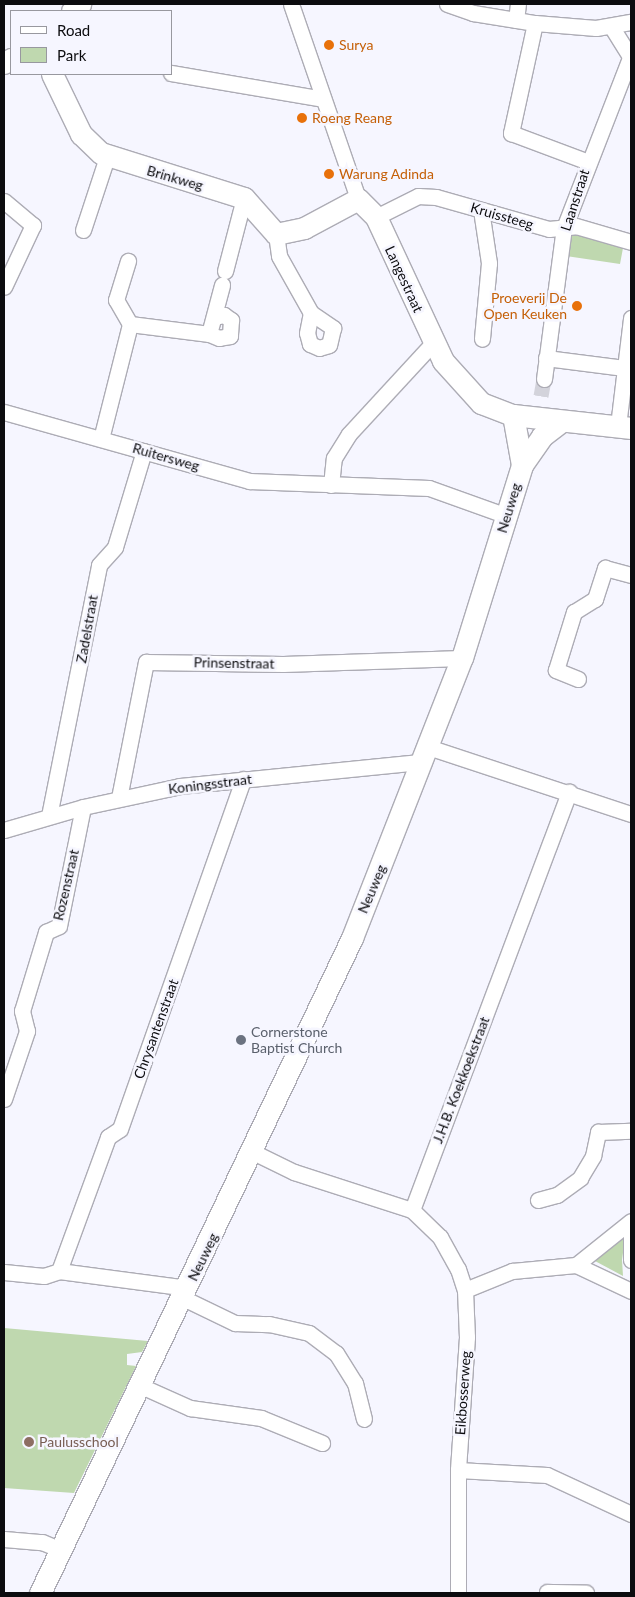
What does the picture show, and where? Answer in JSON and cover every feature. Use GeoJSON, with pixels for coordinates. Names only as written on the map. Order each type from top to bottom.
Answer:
{"type":"FeatureCollection","features":[{"type":"Feature","properties":{"kind":"street","name":"Langestraat"},"geometry":{"type":"LineString","coordinates":[[290,4],[358,199],[376,218],[434,342],[466,392],[480,403],[513,415],[623,424]]}},
{"type":"Feature","properties":{"kind":"street"},"geometry":{"type":"LineString","coordinates":[[447,4],[535,23],[611,26],[631,22]]}},
{"type":"Feature","properties":{"kind":"street"},"geometry":{"type":"LineString","coordinates":[[516,20],[518,4]]}},
{"type":"Feature","properties":{"kind":"street"},"geometry":{"type":"LineString","coordinates":[[535,23],[511,133],[588,162]]}},
{"type":"Feature","properties":{"kind":"street"},"geometry":{"type":"LineString","coordinates":[[611,26],[631,58]]}},
{"type":"Feature","properties":{"kind":"street","name":"Laanstraat"},"geometry":{"type":"LineString","coordinates":[[544,379],[564,228],[588,162],[631,58]]}},
{"type":"Feature","properties":{"kind":"street"},"geometry":{"type":"LineString","coordinates":[[172,73],[323,99]]}},
{"type":"Feature","properties":{"kind":"street","name":"Brinkweg"},"geometry":{"type":"LineString","coordinates":[[52,75],[80,134],[108,157],[244,198]]}},
{"type":"Feature","properties":{"kind":"street"},"geometry":{"type":"LineString","coordinates":[[83,230],[108,157]]}},
{"type":"Feature","properties":{"kind":"street","name":"Kruissteeg"},"geometry":{"type":"LineString","coordinates":[[376,218],[418,196],[481,210],[549,229],[576,226],[631,242]]}},
{"type":"Feature","properties":{"kind":"street"},"geometry":{"type":"LineString","coordinates":[[244,198],[276,234],[278,256],[311,313]]}},
{"type":"Feature","properties":{"kind":"street"},"geometry":{"type":"LineString","coordinates":[[209,334],[215,317],[244,198]]}},
{"type":"Feature","properties":{"kind":"street"},"geometry":{"type":"LineString","coordinates":[[276,234],[304,228],[358,199]]}},
{"type":"Feature","properties":{"kind":"street"},"geometry":{"type":"LineString","coordinates":[[4,201],[33,225],[4,287]]}},
{"type":"Feature","properties":{"kind":"street"},"geometry":{"type":"LineString","coordinates":[[481,210],[489,263],[482,339]]}},
{"type":"Feature","properties":{"kind":"street"},"geometry":{"type":"LineString","coordinates":[[101,439],[130,324],[116,300],[128,261]]}},
{"type":"Feature","properties":{"kind":"street"},"geometry":{"type":"LineString","coordinates":[[130,324],[209,334],[218,338],[232,333],[230,320],[224,315],[215,317]]}},
{"type":"Feature","properties":{"kind":"street"},"geometry":{"type":"LineString","coordinates":[[623,424],[624,368],[631,318]]}},
{"type":"Feature","properties":{"kind":"street"},"geometry":{"type":"LineString","coordinates":[[331,485],[334,458],[349,434],[434,342]]}},
{"type":"Feature","properties":{"kind":"street"},"geometry":{"type":"LineString","coordinates":[[546,358],[624,368]]}},
{"type":"Feature","properties":{"kind":"street","name":"Ruitersweg"},"geometry":{"type":"LineString","coordinates":[[4,412],[249,481],[429,488],[507,516]]}},
{"type":"Feature","properties":{"kind":"street","name":"Neuweg"},"geometry":{"type":"LineString","coordinates":[[513,415],[522,465]]}},
{"type":"Feature","properties":{"kind":"street","name":"Neuweg"},"geometry":{"type":"LineString","coordinates":[[40,1593],[186,1293],[352,938],[462,658],[522,465],[542,436],[562,420]]}},
{"type":"Feature","properties":{"kind":"street","name":"Zadelstraat"},"geometry":{"type":"LineString","coordinates":[[49,816],[99,565],[115,548],[144,451]]}},
{"type":"Feature","properties":{"kind":"street"},"geometry":{"type":"LineString","coordinates":[[578,679],[556,670],[574,612],[595,599],[605,568],[631,575]]}},
{"type":"Feature","properties":{"kind":"street","name":"Prinsenstraat"},"geometry":{"type":"LineString","coordinates":[[119,798],[146,662],[283,664],[462,658]]}},
{"type":"Feature","properties":{"kind":"street","name":"Koningsstraat"},"geometry":{"type":"LineString","coordinates":[[4,830],[119,798],[423,754],[569,792],[631,814]]}},
{"type":"Feature","properties":{"kind":"street","name":"Chrysantenstraat"},"geometry":{"type":"LineString","coordinates":[[59,1271],[108,1137],[120,1129],[243,779]]}},
{"type":"Feature","properties":{"kind":"street","name":"J.H.B. Koekkoekstraat"},"geometry":{"type":"LineString","coordinates":[[412,1210],[569,792]]}},
{"type":"Feature","properties":{"kind":"street","name":"Rozenstraat"},"geometry":{"type":"LineString","coordinates":[[4,1099],[27,1030],[22,1012],[46,932],[59,926],[83,807]]}},
{"type":"Feature","properties":{"kind":"street"},"geometry":{"type":"LineString","coordinates":[[538,1200],[557,1194],[580,1178],[593,1156],[598,1132],[631,1131]]}},
{"type":"Feature","properties":{"kind":"street"},"geometry":{"type":"LineString","coordinates":[[253,1152],[294,1172],[412,1210]]}},
{"type":"Feature","properties":{"kind":"street","name":"Eikbosserweg"},"geometry":{"type":"LineString","coordinates":[[412,1210],[440,1237],[465,1290],[467,1337],[458,1470],[458,1593]]}},
{"type":"Feature","properties":{"kind":"street"},"geometry":{"type":"LineString","coordinates":[[576,1265],[631,1222]]}},
{"type":"Feature","properties":{"kind":"street"},"geometry":{"type":"LineString","coordinates":[[631,1229],[631,1260]]}},
{"type":"Feature","properties":{"kind":"street"},"geometry":{"type":"LineString","coordinates":[[465,1290],[512,1271],[576,1265],[631,1291]]}},
{"type":"Feature","properties":{"kind":"street"},"geometry":{"type":"LineString","coordinates":[[4,1272],[44,1276],[59,1271],[186,1293]]}},
{"type":"Feature","properties":{"kind":"street","name":"Neuweg"},"geometry":{"type":"LineString","coordinates":[[186,1293],[236,1323],[269,1324],[309,1333],[336,1353],[355,1383],[364,1419]]}},
{"type":"Feature","properties":{"kind":"street"},"geometry":{"type":"LineString","coordinates":[[141,1386],[190,1408],[261,1418],[322,1443]]}},
{"type":"Feature","properties":{"kind":"street"},"geometry":{"type":"LineString","coordinates":[[458,1470],[548,1475],[631,1514]]}},
{"type":"Feature","properties":{"kind":"street"},"geometry":{"type":"LineString","coordinates":[[4,1539],[42,1542],[61,1550]]}},
{"type":"Feature","properties":{"kind":"street"},"geometry":{"type":"LineString","coordinates":[[546,1592],[586,1593]]}},
{"type":"Feature","properties":{"kind":"green space"},"geometry":{"type":"Polygon","coordinates":[[[575,234],[623,248],[620,264],[566,256],[568,238],[575,234]]]}},
{"type":"Feature","properties":{"kind":"green space"},"geometry":{"type":"Polygon","coordinates":[[[626,1231],[622,1260],[623,1276],[595,1261],[626,1231]]]}},
{"type":"Feature","properties":{"kind":"green space"},"geometry":{"type":"Polygon","coordinates":[[[4,1328],[148,1341],[142,1352],[127,1354],[127,1365],[136,1366],[74,1493],[4,1488],[4,1328]]]}},
{"type":"Feature","properties":{"kind":"tunnel"},"geometry":{"type":"LineString","coordinates":[[541,396],[544,379]]}},
{"type":"Feature","properties":{"kind":"place","name":"Surya"},"geometry":{"type":"Point","coordinates":[329,45]}},
{"type":"Feature","properties":{"kind":"place","name":"Roeng Reang"},"geometry":{"type":"Point","coordinates":[302,118]}},
{"type":"Feature","properties":{"kind":"place","name":"Warung Adinda"},"geometry":{"type":"Point","coordinates":[329,174]}},
{"type":"Feature","properties":{"kind":"place","name":"Proeverij De Open Keuken"},"geometry":{"type":"Point","coordinates":[577,306]}},
{"type":"Feature","properties":{"kind":"place","name":"Cornerstone Baptist Church"},"geometry":{"type":"Point","coordinates":[241,1040]}},
{"type":"Feature","properties":{"kind":"place","name":"Paulusschool"},"geometry":{"type":"Point","coordinates":[29,1442]}}]}
